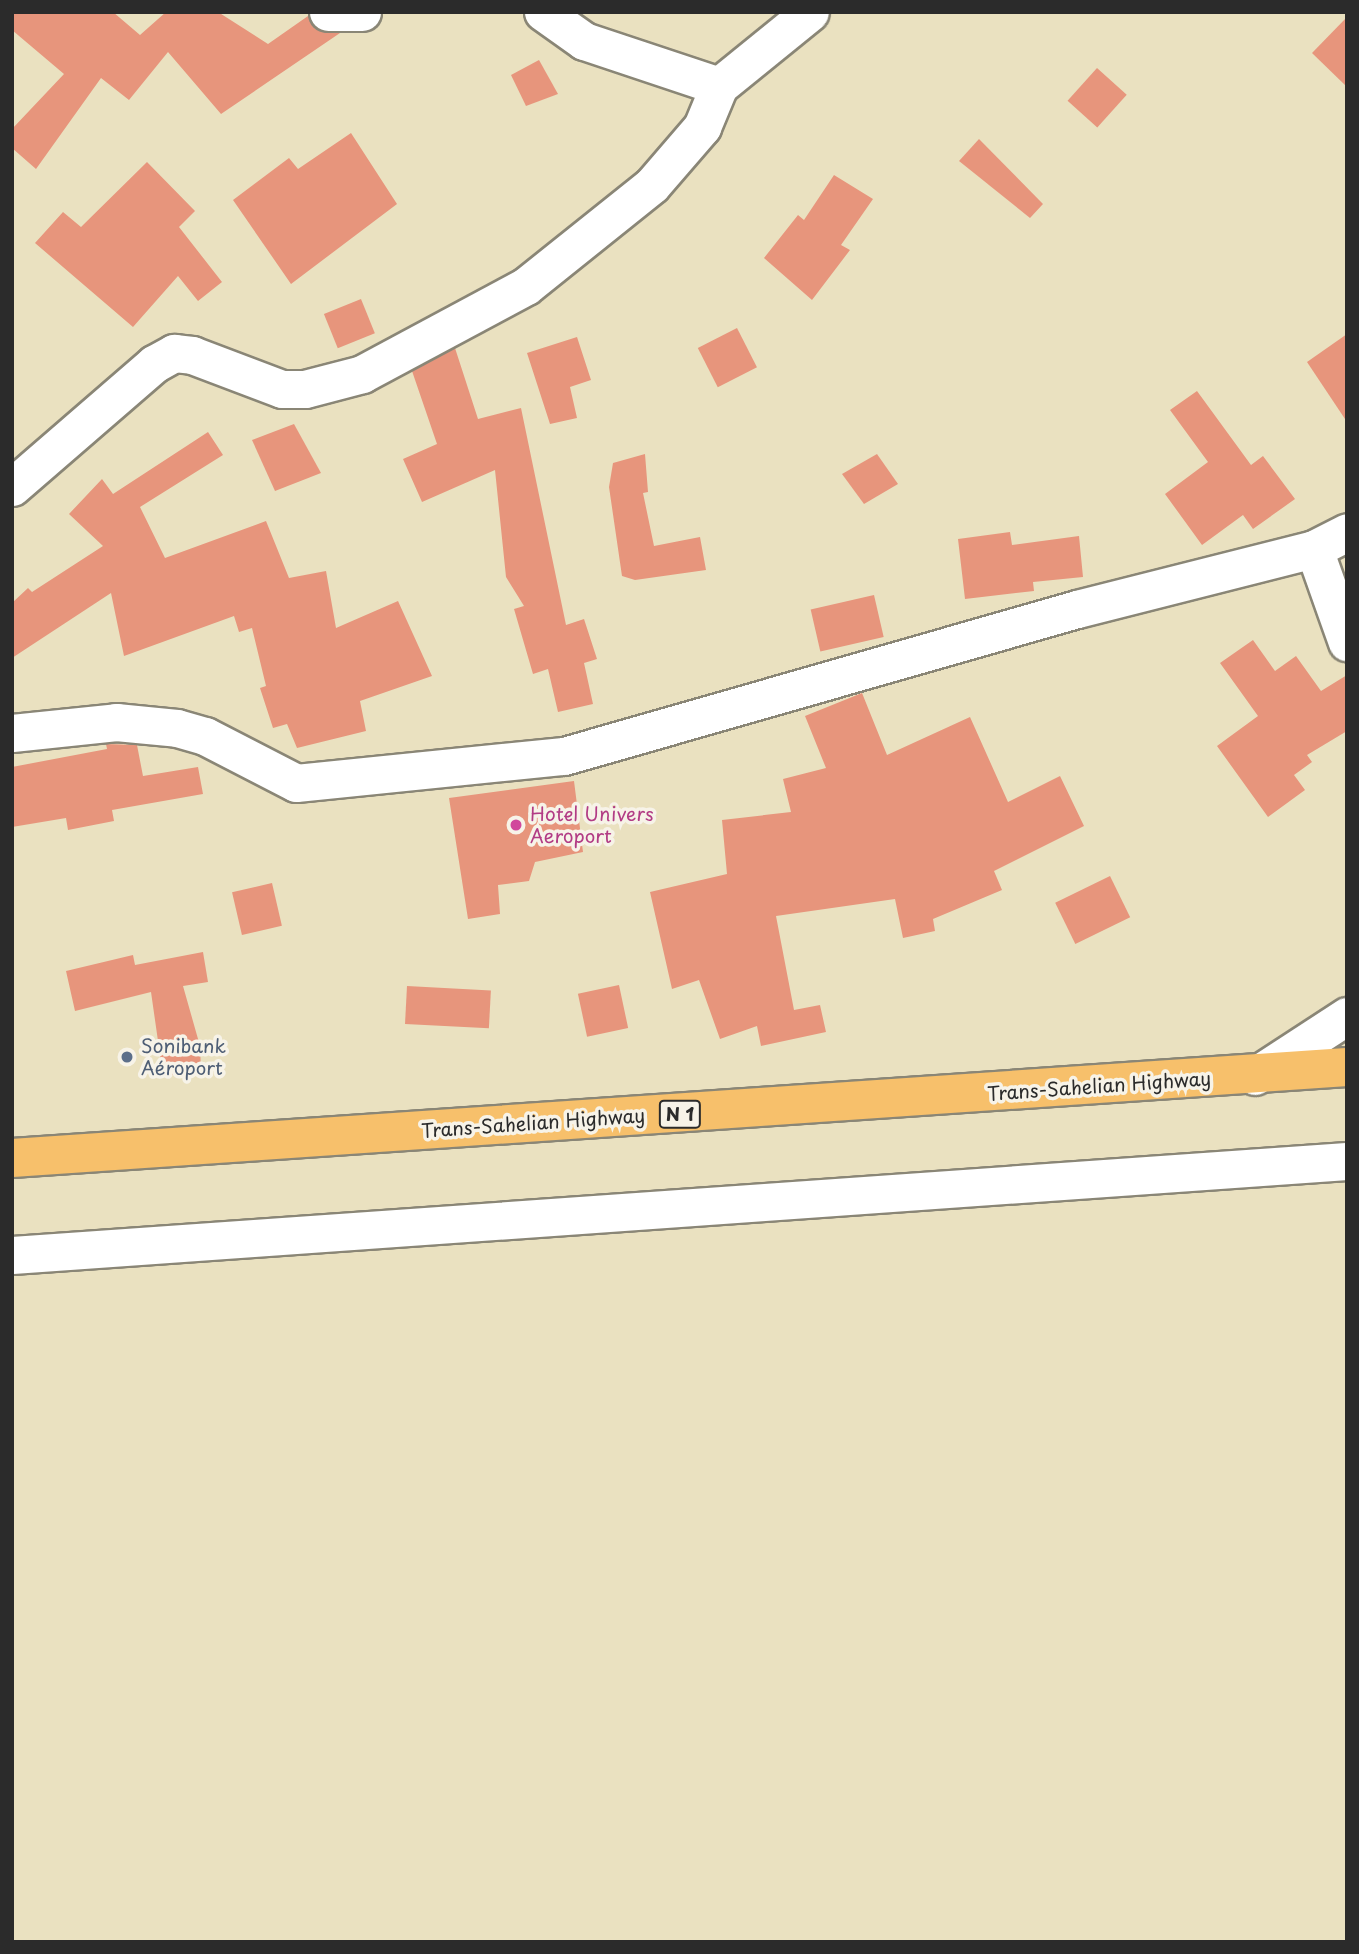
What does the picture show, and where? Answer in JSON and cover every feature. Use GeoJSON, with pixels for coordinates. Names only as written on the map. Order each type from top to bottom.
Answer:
{"type":"FeatureCollection","features":[{"type":"Feature","properties":{"kind":"highway","name":"Trans-Sahelian Highway"},"geometry":{"type":"LineString","coordinates":[[12,1158],[1255,1076],[1347,1067]]}},
{"type":"Feature","properties":{"kind":"street"},"geometry":{"type":"LineString","coordinates":[[328,12],[362,12]]}},
{"type":"Feature","properties":{"kind":"street"},"geometry":{"type":"LineString","coordinates":[[543,12],[584,41],[719,86]]}},
{"type":"Feature","properties":{"kind":"street"},"geometry":{"type":"LineString","coordinates":[[12,487],[154,364],[174,354],[192,355],[282,389],[305,388],[362,374],[453,329],[526,286],[652,185],[702,127],[719,86],[810,12]]}},
{"type":"Feature","properties":{"kind":"street"},"geometry":{"type":"LineString","coordinates":[[12,733],[116,722],[177,728],[205,736],[296,783],[564,756],[1077,609],[1314,549],[1347,532]]}},
{"type":"Feature","properties":{"kind":"street"},"geometry":{"type":"LineString","coordinates":[[1314,549],[1347,642]]}},
{"type":"Feature","properties":{"kind":"street"},"geometry":{"type":"LineString","coordinates":[[1255,1076],[1347,1016]]}},
{"type":"Feature","properties":{"kind":"street"},"geometry":{"type":"LineString","coordinates":[[12,1255],[1347,1161]]}},
{"type":"Feature","properties":{"kind":"building"},"geometry":{"type":"Polygon","coordinates":[[[12,12],[113,12],[140,35],[166,12],[218,12],[268,44],[308,16],[318,30],[340,33],[221,114],[168,52],[129,100],[101,78],[36,169],[12,148],[12,129],[64,74],[12,30],[12,12]]]}},
{"type":"Feature","properties":{"kind":"building"},"geometry":{"type":"Polygon","coordinates":[[[1347,17],[1347,87],[1312,53],[1347,17]]]}},
{"type":"Feature","properties":{"kind":"building"},"geometry":{"type":"Polygon","coordinates":[[[539,60],[558,94],[526,106],[511,75],[539,60]]]}},
{"type":"Feature","properties":{"kind":"building"},"geometry":{"type":"Polygon","coordinates":[[[1097,68],[1127,95],[1097,127],[1068,101],[1097,68]]]}},
{"type":"Feature","properties":{"kind":"building"},"geometry":{"type":"Polygon","coordinates":[[[351,133],[397,204],[291,284],[233,200],[289,158],[298,169],[351,133]]]}},
{"type":"Feature","properties":{"kind":"building"},"geometry":{"type":"Polygon","coordinates":[[[979,139],[1043,204],[1030,218],[959,161],[979,139]]]}},
{"type":"Feature","properties":{"kind":"building"},"geometry":{"type":"Polygon","coordinates":[[[147,162],[195,211],[179,227],[222,282],[198,301],[178,276],[133,327],[35,243],[63,212],[81,227],[147,162]]]}},
{"type":"Feature","properties":{"kind":"building"},"geometry":{"type":"Polygon","coordinates":[[[834,175],[873,199],[841,245],[850,250],[812,300],[764,258],[798,215],[804,220],[834,175]]]}},
{"type":"Feature","properties":{"kind":"building"},"geometry":{"type":"Polygon","coordinates":[[[361,299],[375,333],[338,348],[324,314],[361,299]]]}},
{"type":"Feature","properties":{"kind":"building"},"geometry":{"type":"Polygon","coordinates":[[[737,328],[757,367],[718,387],[698,348],[737,328]]]}},
{"type":"Feature","properties":{"kind":"building"},"geometry":{"type":"Polygon","coordinates":[[[1347,334],[1347,422],[1307,362],[1347,334]]]}},
{"type":"Feature","properties":{"kind":"building"},"geometry":{"type":"Polygon","coordinates":[[[577,337],[591,380],[570,387],[577,418],[550,424],[527,353],[577,337]]]}},
{"type":"Feature","properties":{"kind":"building"},"geometry":{"type":"Polygon","coordinates":[[[455,348],[478,419],[521,408],[566,625],[584,619],[597,659],[584,663],[593,704],[558,712],[548,669],[533,674],[514,609],[524,606],[506,577],[495,470],[422,502],[403,459],[437,444],[412,371],[455,348]]]}},
{"type":"Feature","properties":{"kind":"building"},"geometry":{"type":"Polygon","coordinates":[[[1197,391],[1251,465],[1263,456],[1295,499],[1253,529],[1243,515],[1202,545],[1165,494],[1208,462],[1170,410],[1197,391]]]}},
{"type":"Feature","properties":{"kind":"building"},"geometry":{"type":"Polygon","coordinates":[[[294,424],[321,473],[275,491],[252,440],[294,424]]]}},
{"type":"Feature","properties":{"kind":"building"},"geometry":{"type":"Polygon","coordinates":[[[208,432],[223,455],[140,507],[165,558],[266,521],[289,578],[326,571],[336,628],[398,601],[432,676],[360,701],[366,731],[297,748],[287,724],[273,728],[260,688],[266,686],[252,628],[239,632],[234,616],[124,656],[111,593],[12,658],[12,603],[28,588],[32,592],[103,546],[69,514],[102,479],[113,494],[208,432]]]}},
{"type":"Feature","properties":{"kind":"building"},"geometry":{"type":"Polygon","coordinates":[[[645,454],[648,492],[643,493],[654,546],[700,537],[706,570],[635,580],[622,576],[609,487],[613,463],[645,454]]]}},
{"type":"Feature","properties":{"kind":"building"},"geometry":{"type":"Polygon","coordinates":[[[877,454],[898,484],[864,504],[842,474],[877,454]]]}},
{"type":"Feature","properties":{"kind":"building"},"geometry":{"type":"Polygon","coordinates":[[[1010,532],[1012,545],[1079,536],[1083,577],[1033,582],[1034,591],[965,599],[958,539],[1010,532]]]}},
{"type":"Feature","properties":{"kind":"building"},"geometry":{"type":"Polygon","coordinates":[[[874,595],[884,637],[820,652],[811,610],[874,595]]]}},
{"type":"Feature","properties":{"kind":"building"},"geometry":{"type":"Polygon","coordinates":[[[1253,640],[1275,671],[1296,656],[1321,691],[1347,675],[1347,731],[1307,755],[1312,762],[1294,775],[1305,790],[1268,817],[1217,746],[1258,716],[1220,663],[1253,640]]]}},
{"type":"Feature","properties":{"kind":"building"},"geometry":{"type":"Polygon","coordinates":[[[862,693],[887,755],[970,717],[1008,802],[1060,776],[1084,826],[994,871],[1002,890],[933,919],[935,931],[903,938],[895,899],[776,916],[794,1010],[820,1005],[826,1032],[761,1046],[757,1026],[720,1039],[699,980],[672,989],[650,892],[727,874],[722,820],[791,812],[783,779],[826,768],[805,716],[862,693]]]}},
{"type":"Feature","properties":{"kind":"building"},"geometry":{"type":"Polygon","coordinates":[[[106,744],[137,745],[143,776],[198,767],[203,794],[112,810],[114,821],[68,830],[66,818],[12,827],[12,767],[107,749],[106,744]]]}},
{"type":"Feature","properties":{"kind":"building","name":"Hotel Univers Aeroport"},"geometry":{"type":"Polygon","coordinates":[[[574,781],[583,852],[535,862],[529,881],[498,885],[500,914],[468,919],[449,798],[574,781]]]}},
{"type":"Feature","properties":{"kind":"building"},"geometry":{"type":"Polygon","coordinates":[[[1110,876],[1130,917],[1075,944],[1055,903],[1110,876]]]}},
{"type":"Feature","properties":{"kind":"building"},"geometry":{"type":"Polygon","coordinates":[[[272,883],[282,926],[242,935],[232,892],[272,883]]]}},
{"type":"Feature","properties":{"kind":"building"},"geometry":{"type":"Polygon","coordinates":[[[203,952],[208,982],[183,986],[200,1046],[201,1071],[163,1076],[151,992],[75,1011],[66,971],[133,955],[135,965],[203,952]]]}},
{"type":"Feature","properties":{"kind":"building"},"geometry":{"type":"Polygon","coordinates":[[[619,985],[628,1028],[587,1037],[578,994],[619,985]]]}},
{"type":"Feature","properties":{"kind":"building"},"geometry":{"type":"Polygon","coordinates":[[[407,986],[491,990],[489,1028],[405,1024],[407,986]]]}},
{"type":"Feature","properties":{"kind":"place","name":"Hotel Univers Aeroport"},"geometry":{"type":"Point","coordinates":[516,825]}},
{"type":"Feature","properties":{"kind":"place","name":"Sonibank Aéroport"},"geometry":{"type":"Point","coordinates":[127,1057]}}]}
